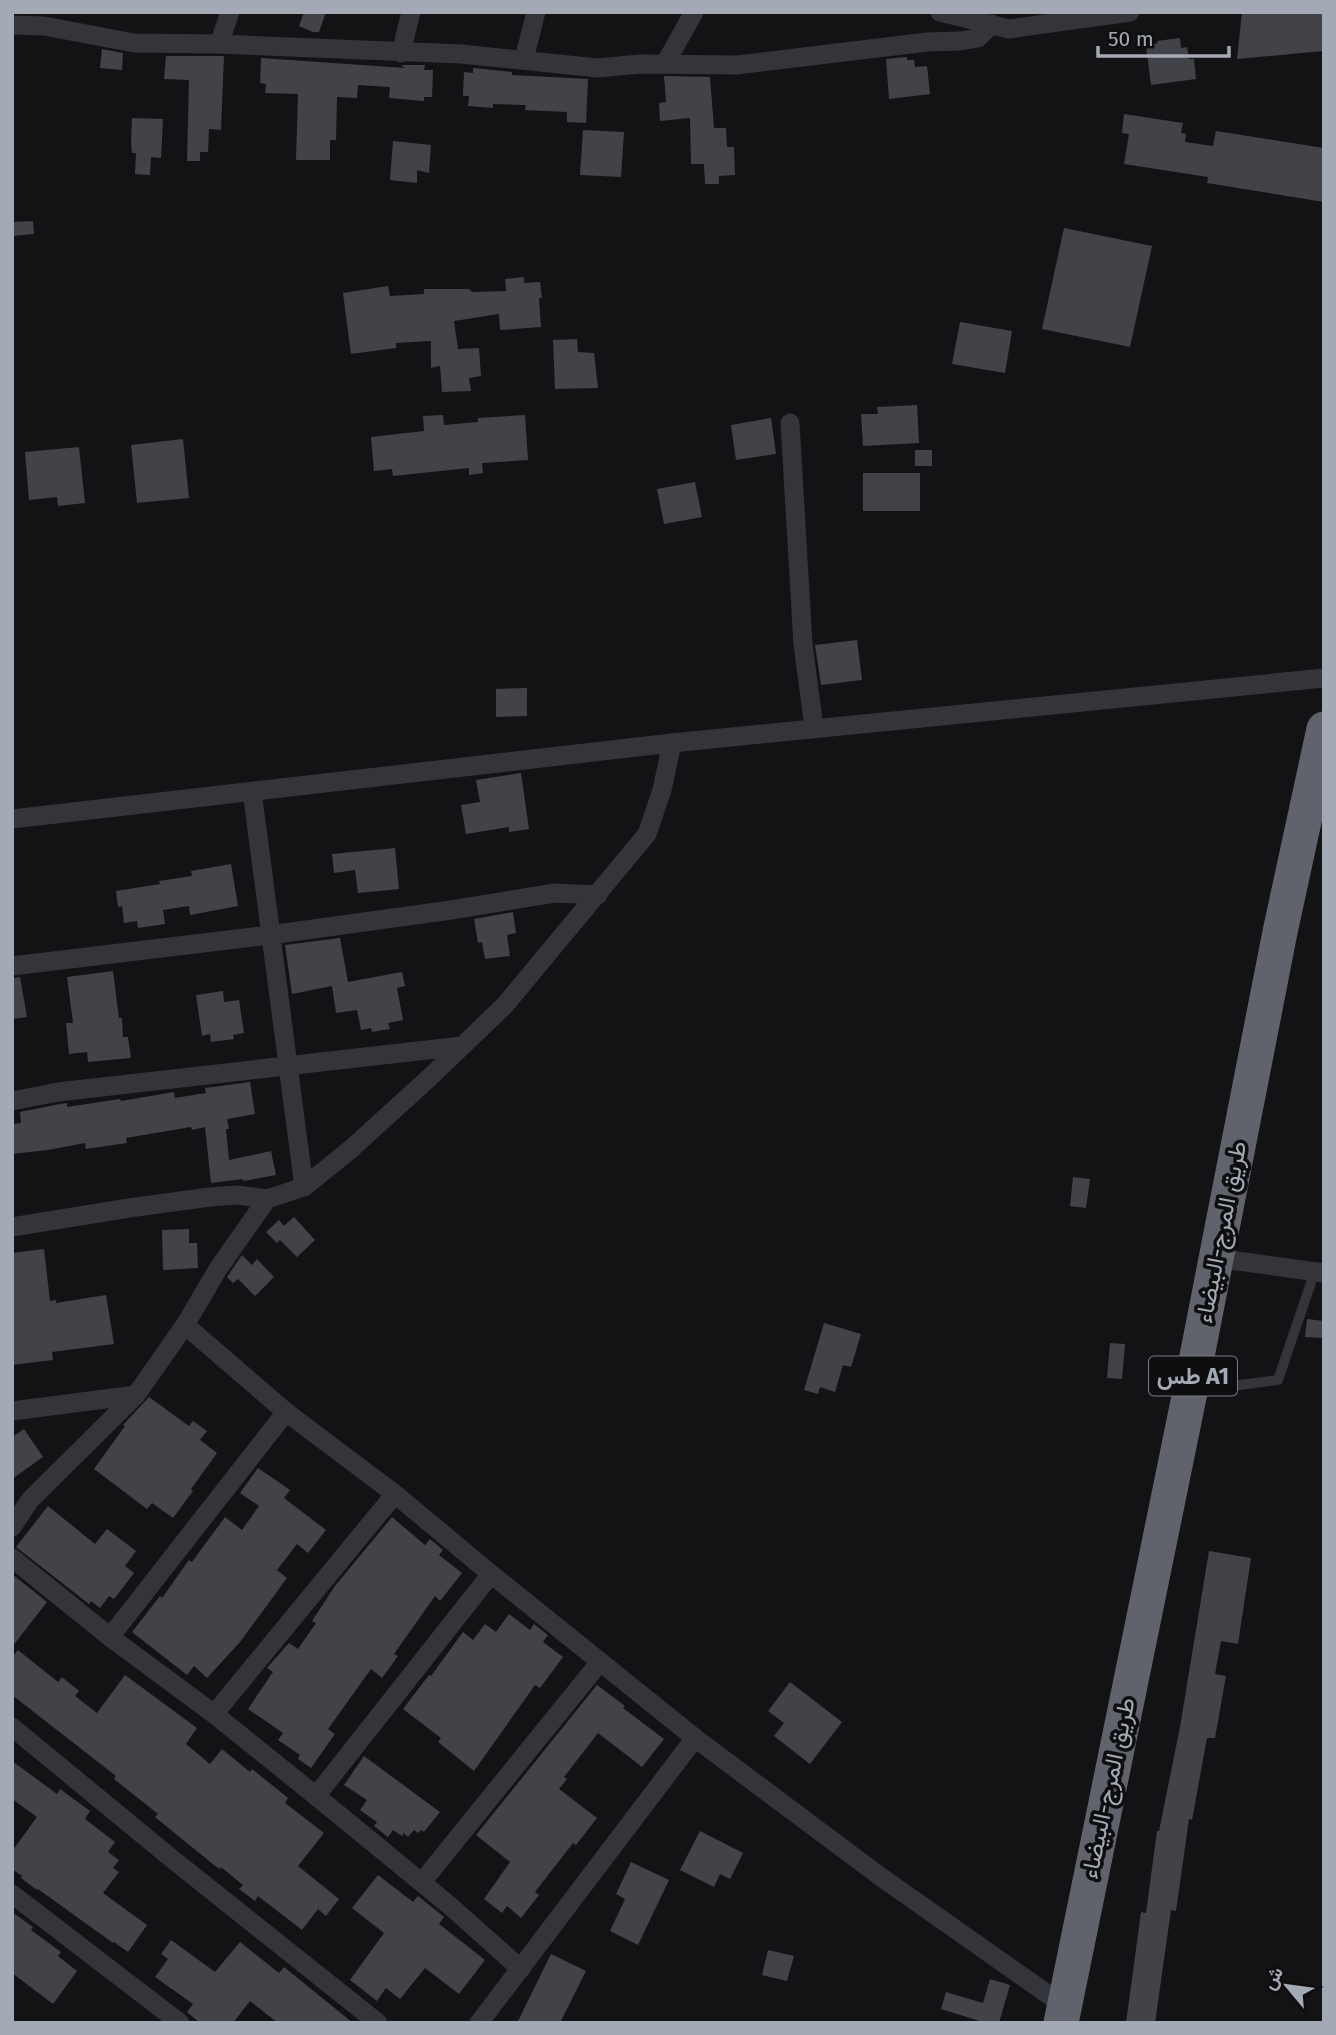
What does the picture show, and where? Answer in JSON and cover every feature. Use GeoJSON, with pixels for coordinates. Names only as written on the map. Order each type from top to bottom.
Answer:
{"type":"FeatureCollection","features":[{"type":"Feature","properties":{"kind":"highway","name":"طريق المرج-البيضاء"},"geometry":{"type":"LineString","coordinates":[[1062,2014],[1280,932],[1324,729]]}},
{"type":"Feature","properties":{"kind":"street"},"geometry":{"type":"LineString","coordinates":[[219,44],[230,12]]}},
{"type":"Feature","properties":{"kind":"street"},"geometry":{"type":"LineString","coordinates":[[401,52],[411,12]]}},
{"type":"Feature","properties":{"kind":"street"},"geometry":{"type":"LineString","coordinates":[[524,59],[536,12]]}},
{"type":"Feature","properties":{"kind":"street"},"geometry":{"type":"LineString","coordinates":[[665,64],[694,12]]}},
{"type":"Feature","properties":{"kind":"street"},"geometry":{"type":"LineString","coordinates":[[940,12],[1005,22],[1094,19],[1130,12]]}},
{"type":"Feature","properties":{"kind":"street"},"geometry":{"type":"LineString","coordinates":[[12,25],[47,19],[134,43],[461,54],[598,68],[665,64],[737,65],[960,41],[978,37],[1005,22]]}},
{"type":"Feature","properties":{"kind":"street"},"geometry":{"type":"LineString","coordinates":[[789,423],[803,644],[814,728]]}},
{"type":"Feature","properties":{"kind":"street"},"geometry":{"type":"LineString","coordinates":[[12,819],[672,743],[1324,678]]}},
{"type":"Feature","properties":{"kind":"street"},"geometry":{"type":"LineString","coordinates":[[12,1227],[210,1197],[237,1195],[267,1199],[304,1187],[361,1140],[505,1004],[598,895],[647,834],[662,790],[672,743]]}},
{"type":"Feature","properties":{"kind":"street"},"geometry":{"type":"LineString","coordinates":[[252,791],[304,1187]]}},
{"type":"Feature","properties":{"kind":"street"},"geometry":{"type":"LineString","coordinates":[[12,966],[451,911],[555,893],[598,895]]}},
{"type":"Feature","properties":{"kind":"street"},"geometry":{"type":"LineString","coordinates":[[12,1101],[58,1092],[462,1046]]}},
{"type":"Feature","properties":{"kind":"street"},"geometry":{"type":"LineString","coordinates":[[12,1527],[30,1500],[136,1395],[186,1325],[218,1269],[267,1199]]}},
{"type":"Feature","properties":{"kind":"street"},"geometry":{"type":"LineString","coordinates":[[1216,1258],[1319,1272]]}},
{"type":"Feature","properties":{"kind":"street"},"geometry":{"type":"LineString","coordinates":[[186,1325],[286,1412],[395,1494],[695,1738],[1062,2014]]}},
{"type":"Feature","properties":{"kind":"street"},"geometry":{"type":"LineString","coordinates":[[12,1411],[136,1395]]}},
{"type":"Feature","properties":{"kind":"street"},"geometry":{"type":"LineString","coordinates":[[110,1637],[286,1412]]}},
{"type":"Feature","properties":{"kind":"street"},"geometry":{"type":"LineString","coordinates":[[214,1714],[395,1494]]}},
{"type":"Feature","properties":{"kind":"street"},"geometry":{"type":"LineString","coordinates":[[12,1558],[317,1796],[422,1882],[521,1969]]}},
{"type":"Feature","properties":{"kind":"street"},"geometry":{"type":"LineString","coordinates":[[317,1796],[491,1574]]}},
{"type":"Feature","properties":{"kind":"street"},"geometry":{"type":"LineString","coordinates":[[422,1882],[600,1662]]}},
{"type":"Feature","properties":{"kind":"street"},"geometry":{"type":"LineString","coordinates":[[12,1727],[378,2023]]}},
{"type":"Feature","properties":{"kind":"street"},"geometry":{"type":"LineString","coordinates":[[479,2023],[695,1738]]}},
{"type":"Feature","properties":{"kind":"street"},"geometry":{"type":"LineString","coordinates":[[12,1894],[180,2023]]}},
{"type":"Feature","properties":{"kind":"lane"},"geometry":{"type":"LineString","coordinates":[[1189,1392],[1278,1380],[1319,1272]]}},
{"type":"Feature","properties":{"kind":"building"},"geometry":{"type":"Polygon","coordinates":[[[304,12],[326,12],[319,32],[299,26],[304,12]]]}},
{"type":"Feature","properties":{"kind":"building"},"geometry":{"type":"Polygon","coordinates":[[[1242,12],[1324,12],[1324,51],[1237,59],[1242,12]]]}},
{"type":"Feature","properties":{"kind":"building"},"geometry":{"type":"Polygon","coordinates":[[[1180,38],[1181,48],[1187,47],[1189,59],[1194,59],[1196,79],[1151,85],[1146,46],[1158,43],[1157,41],[1180,38]]]}},
{"type":"Feature","properties":{"kind":"building"},"geometry":{"type":"Polygon","coordinates":[[[102,49],[123,53],[122,70],[100,68],[102,49]]]}},
{"type":"Feature","properties":{"kind":"building"},"geometry":{"type":"Polygon","coordinates":[[[166,56],[224,56],[221,130],[209,129],[208,152],[200,152],[200,161],[187,161],[189,80],[164,79],[166,56]]]}},
{"type":"Feature","properties":{"kind":"building"},"geometry":{"type":"Polygon","coordinates":[[[907,57],[907,60],[914,60],[915,67],[927,66],[930,94],[889,99],[886,59],[907,57]]]}},
{"type":"Feature","properties":{"kind":"building"},"geometry":{"type":"Polygon","coordinates":[[[261,58],[405,68],[401,65],[425,65],[424,70],[433,70],[432,97],[424,97],[424,101],[389,98],[390,87],[358,85],[357,98],[337,97],[336,140],[330,140],[330,160],[296,160],[298,94],[265,93],[266,84],[260,83],[261,58]]]}},
{"type":"Feature","properties":{"kind":"building"},"geometry":{"type":"Polygon","coordinates":[[[473,68],[512,72],[512,75],[588,79],[586,123],[567,122],[567,112],[525,110],[526,105],[493,104],[493,108],[468,106],[469,96],[463,96],[464,72],[473,73],[473,68]]]}},
{"type":"Feature","properties":{"kind":"building"},"geometry":{"type":"Polygon","coordinates":[[[664,76],[710,77],[714,128],[726,128],[727,147],[734,147],[735,175],[719,176],[719,184],[705,184],[704,164],[691,164],[690,118],[660,121],[659,103],[666,102],[664,76]]]}},
{"type":"Feature","properties":{"kind":"building"},"geometry":{"type":"Polygon","coordinates":[[[1124,114],[1183,123],[1181,133],[1186,134],[1185,142],[1213,146],[1216,131],[1324,148],[1324,202],[1207,183],[1208,177],[1124,164],[1129,134],[1122,133],[1124,114]]]}},
{"type":"Feature","properties":{"kind":"building"},"geometry":{"type":"Polygon","coordinates":[[[132,118],[163,119],[161,158],[151,157],[150,175],[135,174],[136,153],[132,153],[131,143],[132,118]]]}},
{"type":"Feature","properties":{"kind":"building"},"geometry":{"type":"Polygon","coordinates":[[[583,130],[624,132],[621,177],[580,175],[583,130]]]}},
{"type":"Feature","properties":{"kind":"building"},"geometry":{"type":"Polygon","coordinates":[[[393,141],[431,145],[429,173],[417,170],[417,183],[390,180],[393,141]]]}},
{"type":"Feature","properties":{"kind":"building"},"geometry":{"type":"Polygon","coordinates":[[[33,221],[34,234],[12,236],[12,222],[33,221]]]}},
{"type":"Feature","properties":{"kind":"building"},"geometry":{"type":"Polygon","coordinates":[[[1064,228],[1152,246],[1130,347],[1042,329],[1064,228]]]}},
{"type":"Feature","properties":{"kind":"building"},"geometry":{"type":"Polygon","coordinates":[[[524,277],[524,283],[540,282],[541,327],[500,330],[499,314],[454,321],[458,349],[479,348],[481,376],[469,378],[471,391],[442,392],[440,366],[431,368],[431,341],[396,343],[396,348],[351,354],[343,293],[388,286],[390,296],[424,294],[424,289],[506,291],[505,279],[524,277]]]}},
{"type":"Feature","properties":{"kind":"building"},"geometry":{"type":"Polygon","coordinates":[[[960,322],[1012,331],[1005,373],[952,364],[960,322]]]}},
{"type":"Feature","properties":{"kind":"building"},"geometry":{"type":"Polygon","coordinates":[[[577,339],[578,352],[594,353],[598,388],[555,389],[553,340],[577,339]]]}},
{"type":"Feature","properties":{"kind":"building"},"geometry":{"type":"Polygon","coordinates":[[[917,405],[919,443],[863,446],[861,414],[878,414],[877,407],[917,405]]]}},
{"type":"Feature","properties":{"kind":"building"},"geometry":{"type":"Polygon","coordinates":[[[443,415],[444,425],[478,422],[478,418],[525,415],[528,460],[482,463],[483,473],[469,475],[469,468],[393,476],[392,469],[374,471],[371,437],[424,431],[423,416],[443,415]]]}},
{"type":"Feature","properties":{"kind":"building"},"geometry":{"type":"Polygon","coordinates":[[[771,418],[776,454],[736,460],[731,425],[771,418]]]}},
{"type":"Feature","properties":{"kind":"building"},"geometry":{"type":"Polygon","coordinates":[[[183,439],[189,498],[137,503],[131,445],[183,439]]]}},
{"type":"Feature","properties":{"kind":"building"},"geometry":{"type":"Polygon","coordinates":[[[79,447],[85,503],[58,506],[57,497],[29,500],[25,452],[79,447]]]}},
{"type":"Feature","properties":{"kind":"building"},"geometry":{"type":"Polygon","coordinates":[[[915,450],[932,450],[932,466],[915,466],[915,450]]]}},
{"type":"Feature","properties":{"kind":"building"},"geometry":{"type":"Polygon","coordinates":[[[863,473],[920,473],[920,511],[863,511],[863,473]]]}},
{"type":"Feature","properties":{"kind":"building"},"geometry":{"type":"Polygon","coordinates":[[[695,482],[702,517],[664,524],[657,489],[695,482]]]}},
{"type":"Feature","properties":{"kind":"building"},"geometry":{"type":"Polygon","coordinates":[[[857,640],[862,680],[821,685],[815,645],[857,640]]]}},
{"type":"Feature","properties":{"kind":"building"},"geometry":{"type":"Polygon","coordinates":[[[527,688],[527,716],[496,717],[496,689],[527,688]]]}},
{"type":"Feature","properties":{"kind":"building"},"geometry":{"type":"Polygon","coordinates":[[[521,773],[529,829],[509,832],[509,827],[466,834],[461,805],[480,802],[476,780],[521,773]]]}},
{"type":"Feature","properties":{"kind":"building"},"geometry":{"type":"Polygon","coordinates":[[[395,848],[399,889],[358,893],[355,870],[334,873],[332,854],[395,848]]]}},
{"type":"Feature","properties":{"kind":"building"},"geometry":{"type":"Polygon","coordinates":[[[231,864],[238,906],[190,915],[189,906],[163,910],[165,924],[138,928],[137,921],[124,923],[122,906],[118,907],[116,891],[160,884],[159,881],[192,876],[191,871],[231,864]]]}},
{"type":"Feature","properties":{"kind":"building"},"geometry":{"type":"Polygon","coordinates":[[[513,912],[516,933],[507,935],[510,956],[485,959],[482,942],[478,943],[474,919],[513,912]]]}},
{"type":"Feature","properties":{"kind":"building"},"geometry":{"type":"Polygon","coordinates":[[[340,938],[348,982],[402,972],[405,986],[397,988],[403,1020],[388,1023],[390,1029],[372,1032],[371,1028],[361,1030],[357,1010],[336,1013],[332,986],[292,994],[285,945],[340,938]]]}},
{"type":"Feature","properties":{"kind":"building"},"geometry":{"type":"Polygon","coordinates":[[[113,971],[119,1018],[122,1018],[123,1037],[128,1037],[131,1058],[88,1062],[87,1052],[69,1054],[66,1023],[73,1023],[67,977],[113,971]]]}},
{"type":"Feature","properties":{"kind":"building"},"geometry":{"type":"Polygon","coordinates":[[[20,977],[27,1017],[12,1019],[12,978],[20,977]]]}},
{"type":"Feature","properties":{"kind":"building"},"geometry":{"type":"Polygon","coordinates":[[[223,991],[224,1002],[239,1000],[244,1033],[233,1035],[234,1039],[211,1042],[210,1034],[202,1036],[196,995],[223,991]]]}},
{"type":"Feature","properties":{"kind":"building"},"geometry":{"type":"Polygon","coordinates":[[[250,1082],[255,1114],[227,1119],[229,1160],[271,1151],[276,1175],[211,1183],[205,1127],[126,1138],[127,1143],[86,1149],[85,1143],[12,1154],[12,1124],[21,1123],[20,1112],[67,1103],[67,1107],[174,1092],[175,1098],[206,1093],[205,1088],[250,1082]]]}},
{"type":"Feature","properties":{"kind":"building"},"geometry":{"type":"Polygon","coordinates":[[[1073,1177],[1090,1179],[1086,1208],[1070,1206],[1073,1177]]]}},
{"type":"Feature","properties":{"kind":"building"},"geometry":{"type":"Polygon","coordinates":[[[294,1217],[315,1240],[297,1257],[280,1240],[277,1243],[266,1232],[279,1220],[284,1226],[294,1217]]]}},
{"type":"Feature","properties":{"kind":"building"},"geometry":{"type":"Polygon","coordinates":[[[189,1229],[189,1243],[197,1243],[198,1268],[163,1270],[162,1230],[189,1229]]]}},
{"type":"Feature","properties":{"kind":"building"},"geometry":{"type":"Polygon","coordinates":[[[44,1249],[50,1301],[56,1300],[56,1303],[106,1295],[114,1344],[52,1352],[53,1360],[12,1365],[12,1253],[44,1249]]]}},
{"type":"Feature","properties":{"kind":"building"},"geometry":{"type":"Polygon","coordinates":[[[242,1255],[252,1265],[257,1259],[274,1277],[255,1296],[238,1279],[233,1283],[227,1277],[242,1255]]]}},
{"type":"Feature","properties":{"kind":"building"},"geometry":{"type":"Polygon","coordinates":[[[1307,1319],[1324,1321],[1324,1338],[1305,1337],[1307,1319]]]}},
{"type":"Feature","properties":{"kind":"building"},"geometry":{"type":"Polygon","coordinates":[[[824,1323],[861,1334],[851,1367],[843,1365],[835,1392],[820,1387],[818,1394],[804,1390],[824,1323]]]}},
{"type":"Feature","properties":{"kind":"building"},"geometry":{"type":"Polygon","coordinates":[[[1110,1343],[1125,1344],[1122,1379],[1107,1378],[1110,1343]]]}},
{"type":"Feature","properties":{"kind":"building"},"geometry":{"type":"Polygon","coordinates":[[[149,1397],[189,1426],[193,1421],[207,1431],[200,1440],[217,1453],[173,1518],[152,1503],[147,1509],[94,1469],[125,1426],[123,1425],[149,1397]]]}},
{"type":"Feature","properties":{"kind":"building"},"geometry":{"type":"Polygon","coordinates":[[[24,1429],[43,1457],[12,1479],[12,1437],[24,1429]]]}},
{"type":"Feature","properties":{"kind":"building"},"geometry":{"type":"Polygon","coordinates":[[[258,1468],[290,1490],[284,1498],[326,1530],[308,1553],[297,1544],[277,1570],[287,1578],[240,1642],[207,1678],[194,1666],[187,1675],[132,1632],[160,1596],[162,1598],[189,1560],[192,1562],[225,1517],[242,1530],[259,1506],[240,1493],[258,1468]]]}},
{"type":"Feature","properties":{"kind":"building"},"geometry":{"type":"Polygon","coordinates":[[[48,1506],[95,1544],[107,1529],[136,1551],[125,1566],[134,1573],[114,1599],[109,1596],[100,1608],[91,1601],[89,1604],[16,1547],[48,1506]]]}},
{"type":"Feature","properties":{"kind":"building"},"geometry":{"type":"Polygon","coordinates":[[[392,1517],[425,1545],[430,1539],[443,1550],[439,1555],[462,1573],[440,1601],[435,1596],[394,1654],[398,1656],[382,1678],[371,1669],[328,1729],[335,1734],[311,1768],[298,1759],[300,1755],[278,1740],[283,1733],[248,1709],[273,1672],[267,1668],[289,1643],[298,1649],[316,1623],[312,1621],[335,1586],[392,1517]]]}},
{"type":"Feature","properties":{"kind":"building"},"geometry":{"type":"Polygon","coordinates":[[[1209,1551],[1251,1558],[1238,1644],[1221,1641],[1215,1674],[1226,1676],[1215,1738],[1207,1738],[1192,1820],[1189,1819],[1176,1911],[1171,1910],[1155,2023],[1126,2023],[1141,1912],[1146,1913],[1157,1831],[1180,1727],[1209,1551]]]}},
{"type":"Feature","properties":{"kind":"building"},"geometry":{"type":"Polygon","coordinates":[[[12,1574],[47,1602],[12,1647],[12,1574]]]}},
{"type":"Feature","properties":{"kind":"building"},"geometry":{"type":"Polygon","coordinates":[[[509,1614],[530,1630],[534,1624],[548,1635],[543,1642],[563,1657],[540,1688],[535,1685],[474,1771],[438,1742],[441,1738],[403,1709],[463,1632],[473,1640],[485,1624],[496,1632],[509,1614]]]}},
{"type":"Feature","properties":{"kind":"building"},"geometry":{"type":"Polygon","coordinates":[[[18,1650],[58,1682],[62,1677],[79,1691],[75,1696],[97,1713],[125,1675],[197,1728],[186,1744],[210,1764],[222,1749],[288,1798],[285,1803],[324,1833],[298,1866],[339,1899],[326,1916],[318,1909],[302,1930],[258,1896],[255,1901],[239,1889],[243,1885],[155,1817],[158,1814],[114,1779],[116,1776],[12,1695],[12,1657],[18,1650]]]}},
{"type":"Feature","properties":{"kind":"building"},"geometry":{"type":"Polygon","coordinates":[[[790,1682],[842,1722],[810,1764],[774,1736],[784,1723],[768,1711],[790,1682]]]}},
{"type":"Feature","properties":{"kind":"building"},"geometry":{"type":"Polygon","coordinates":[[[597,1685],[664,1739],[642,1767],[598,1733],[564,1777],[567,1779],[559,1789],[597,1818],[576,1845],[573,1843],[535,1892],[539,1895],[521,1918],[507,1906],[502,1913],[484,1899],[510,1862],[476,1835],[597,1685]]]}},
{"type":"Feature","properties":{"kind":"building"},"geometry":{"type":"Polygon","coordinates":[[[364,1756],[440,1812],[424,1832],[421,1830],[418,1833],[414,1830],[408,1837],[393,1830],[388,1837],[374,1826],[377,1822],[360,1810],[367,1800],[344,1785],[364,1756]]]}},
{"type":"Feature","properties":{"kind":"building"},"geometry":{"type":"Polygon","coordinates":[[[12,1761],[57,1794],[60,1789],[90,1811],[85,1819],[115,1842],[108,1852],[119,1860],[113,1868],[119,1872],[103,1893],[147,1925],[128,1952],[37,1890],[12,1869],[12,1851],[37,1817],[12,1799],[12,1761]]]}},
{"type":"Feature","properties":{"kind":"building"},"geometry":{"type":"Polygon","coordinates":[[[700,1831],[743,1853],[730,1879],[720,1874],[714,1887],[680,1870],[700,1831]]]}},
{"type":"Feature","properties":{"kind":"building"},"geometry":{"type":"Polygon","coordinates":[[[631,1862],[669,1880],[638,1945],[610,1931],[625,1899],[616,1894],[631,1862]]]}},
{"type":"Feature","properties":{"kind":"building"},"geometry":{"type":"Polygon","coordinates":[[[378,1875],[413,1902],[418,1896],[444,1917],[439,1924],[485,1960],[459,1994],[425,1968],[400,1999],[386,1988],[377,2001],[350,1980],[384,1933],[352,1908],[378,1875]]]}},
{"type":"Feature","properties":{"kind":"building"},"geometry":{"type":"Polygon","coordinates":[[[12,1912],[61,1952],[58,1956],[77,1971],[53,2004],[12,1973],[12,1912]]]}},
{"type":"Feature","properties":{"kind":"building"},"geometry":{"type":"Polygon","coordinates":[[[171,1940],[215,1972],[240,1942],[279,1973],[284,1967],[353,2023],[278,2023],[250,2001],[233,2023],[200,2023],[187,2012],[193,2004],[155,1977],[168,1959],[161,1954],[171,1940]]]}},
{"type":"Feature","properties":{"kind":"building"},"geometry":{"type":"Polygon","coordinates":[[[768,1950],[794,1956],[787,1981],[762,1975],[768,1950]]]}},
{"type":"Feature","properties":{"kind":"building"},"geometry":{"type":"Polygon","coordinates":[[[551,1954],[586,1971],[560,2023],[517,2023],[551,1954]]]}},
{"type":"Feature","properties":{"kind":"building"},"geometry":{"type":"Polygon","coordinates":[[[990,1979],[1010,1985],[999,2023],[986,2023],[941,2009],[946,1992],[983,2003],[990,1979]]]}}]}
